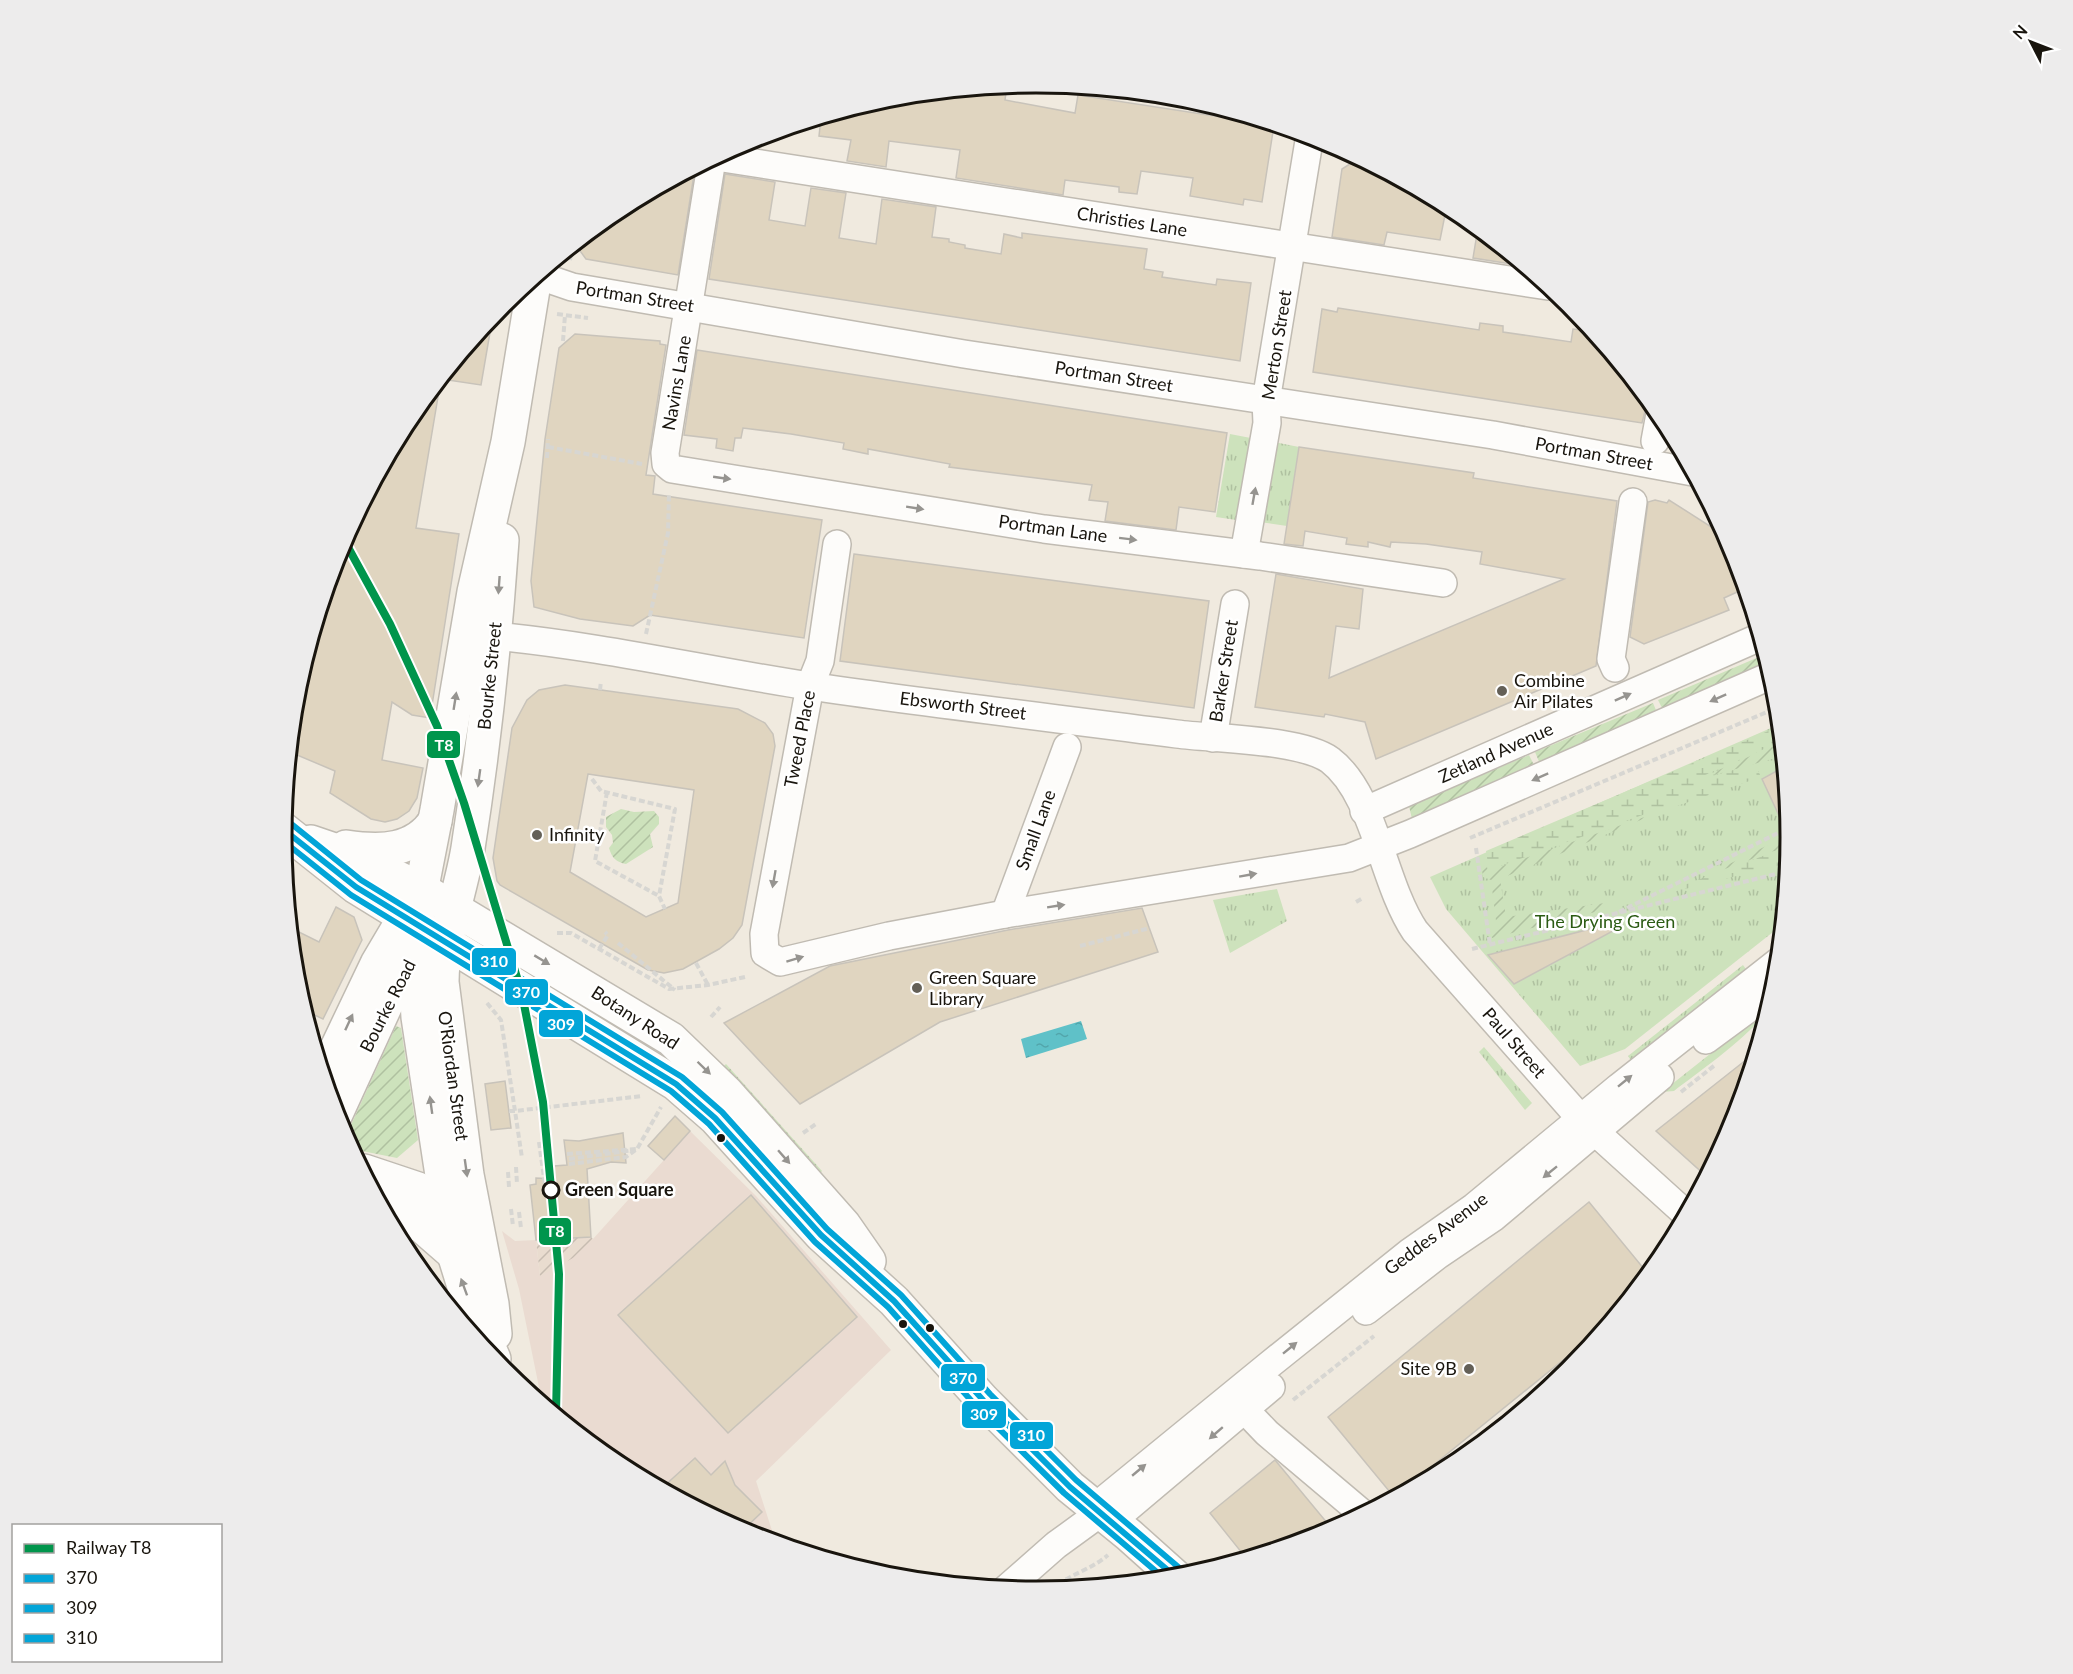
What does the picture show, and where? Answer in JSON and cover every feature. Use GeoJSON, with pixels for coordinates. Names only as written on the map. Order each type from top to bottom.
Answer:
{"type":"FeatureCollection","features":[{"type":"Feature","properties":{"kind":"main road","name":"Bourke Street"},"geometry":{"type":"LineString","coordinates":[[422,889],[481,552],[508,442],[534,289]]}},
{"type":"Feature","properties":{"kind":"main road","name":"Bourke Street"},"geometry":{"type":"LineString","coordinates":[[456,908],[480,766],[495,636],[508,442]]}},
{"type":"Feature","properties":{"kind":"main road"},"geometry":{"type":"LineString","coordinates":[[292,833],[352,848],[389,849],[419,840],[435,820]]}},
{"type":"Feature","properties":{"kind":"main road","name":"Botany Road"},"geometry":{"type":"LineString","coordinates":[[292,833],[352,856],[456,908],[645,1022],[697,1061],[844,1225],[894,1301]]}},
{"type":"Feature","properties":{"kind":"main road","name":"Botany Road"},"geometry":{"type":"LineString","coordinates":[[292,835],[340,876],[422,934],[676,1084],[715,1118],[821,1235],[894,1301],[1011,1429],[1102,1514],[1167,1569]]}},
{"type":"Feature","properties":{"kind":"main road","name":"Bourke Road"},"geometry":{"type":"LineString","coordinates":[[342,1102],[395,985],[422,934],[422,889]]}},
{"type":"Feature","properties":{"kind":"main road","name":"O'Riordan Street"},"geometry":{"type":"LineString","coordinates":[[456,908],[422,934],[418,1017],[446,1205],[468,1223],[464,1287],[484,1335]]}},
{"type":"Feature","properties":{"kind":"main road","name":"O'Riordan Street"},"geometry":{"type":"LineString","coordinates":[[422,934],[442,976],[467,1249]]}},
{"type":"Feature","properties":{"kind":"main road","name":"Bourke Road"},"geometry":{"type":"LineString","coordinates":[[329,1065],[377,964],[422,934]]}},
{"type":"Feature","properties":{"kind":"main road"},"geometry":{"type":"LineString","coordinates":[[373,1174],[406,1184],[446,1205]]}},
{"type":"Feature","properties":{"kind":"main road"},"geometry":{"type":"LineString","coordinates":[[393,1211],[467,1249]]}},
{"type":"Feature","properties":{"kind":"street","name":"Merton Street"},"geometry":{"type":"LineString","coordinates":[[1244,554],[1267,423],[1266,401],[1308,145]]}},
{"type":"Feature","properties":{"kind":"street","name":"Christies Lane"},"geometry":{"type":"LineString","coordinates":[[731,159],[1533,284]]}},
{"type":"Feature","properties":{"kind":"street","name":"Navins Lane"},"geometry":{"type":"LineString","coordinates":[[666,464],[665,453],[711,168]]}},
{"type":"Feature","properties":{"kind":"street","name":"Portman Street"},"geometry":{"type":"LineString","coordinates":[[545,279],[565,286],[964,354],[1492,435],[1684,470]]}},
{"type":"Feature","properties":{"kind":"street"},"geometry":{"type":"LineString","coordinates":[[1655,441],[1657,428]]}},
{"type":"Feature","properties":{"kind":"street","name":"Portman Lane"},"geometry":{"type":"LineString","coordinates":[[666,464],[672,469],[686,472],[1044,529],[1244,554],[1443,583]]}},
{"type":"Feature","properties":{"kind":"street"},"geometry":{"type":"LineString","coordinates":[[1615,668],[1611,659],[1632,502]]}},
{"type":"Feature","properties":{"kind":"street","name":"Tweed Place"},"geometry":{"type":"LineString","coordinates":[[837,544],[820,661],[810,686],[783,824],[764,934],[765,953],[775,960],[786,962],[889,936],[1005,914]]}},
{"type":"Feature","properties":{"kind":"street","name":"Barker Street"},"geometry":{"type":"LineString","coordinates":[[1213,738],[1235,604]]}},
{"type":"Feature","properties":{"kind":"street","name":"Ebsworth Street"},"geometry":{"type":"LineString","coordinates":[[495,636],[810,686],[1297,747],[1327,758],[1344,772],[1379,846]]}},
{"type":"Feature","properties":{"kind":"street","name":"Zetland Avenue"},"geometry":{"type":"LineString","coordinates":[[1364,811],[1754,640]]}},
{"type":"Feature","properties":{"kind":"street"},"geometry":{"type":"LineString","coordinates":[[1005,914],[1348,858],[1763,679]]}},
{"type":"Feature","properties":{"kind":"street","name":"Small Lane"},"geometry":{"type":"LineString","coordinates":[[1005,914],[1067,747]]}},
{"type":"Feature","properties":{"kind":"street","name":"Paul Street"},"geometry":{"type":"LineString","coordinates":[[1379,846],[1397,900],[1415,931],[1588,1126],[1681,1209]]}},
{"type":"Feature","properties":{"kind":"street","name":"Geddes Avenue"},"geometry":{"type":"LineString","coordinates":[[1102,1514],[1244,1409],[1437,1255],[1494,1217],[1588,1126],[1768,971]]}},
{"type":"Feature","properties":{"kind":"street","name":"Geddes Avenue"},"geometry":{"type":"LineString","coordinates":[[1102,1514],[1287,1350],[1410,1252],[1659,1078],[1762,999]]}},
{"type":"Feature","properties":{"kind":"street"},"geometry":{"type":"LineString","coordinates":[[1244,1409],[1267,1432],[1356,1508]]}},
{"type":"Feature","properties":{"kind":"street"},"geometry":{"type":"LineString","coordinates":[[1015,1580],[1056,1545],[1102,1514]]}},
{"type":"Feature","properties":{"kind":"path"},"geometry":{"type":"LineString","coordinates":[[563,341],[565,315]]}},
{"type":"Feature","properties":{"kind":"path"},"geometry":{"type":"LineString","coordinates":[[547,458],[548,439]]}},
{"type":"Feature","properties":{"kind":"path"},"geometry":{"type":"LineString","coordinates":[[548,447],[649,465],[666,464]]}},
{"type":"Feature","properties":{"kind":"path"},"geometry":{"type":"LineString","coordinates":[[646,626],[668,533],[669,497]]}},
{"type":"Feature","properties":{"kind":"path"},"geometry":{"type":"LineString","coordinates":[[600,690],[601,681]]}},
{"type":"Feature","properties":{"kind":"path"},"geometry":{"type":"LineString","coordinates":[[592,779],[601,791],[675,809],[658,896]]}},
{"type":"Feature","properties":{"kind":"path"},"geometry":{"type":"LineString","coordinates":[[607,792],[595,861],[658,896],[665,909]]}},
{"type":"Feature","properties":{"kind":"path"},"geometry":{"type":"LineString","coordinates":[[1610,916],[1780,832]]}},
{"type":"Feature","properties":{"kind":"path"},"geometry":{"type":"LineString","coordinates":[[1476,848],[1490,945]]}},
{"type":"Feature","properties":{"kind":"path"},"geometry":{"type":"LineString","coordinates":[[1472,949],[1779,873]]}},
{"type":"Feature","properties":{"kind":"path"},"geometry":{"type":"LineString","coordinates":[[1356,902],[1363,898]]}},
{"type":"Feature","properties":{"kind":"path"},"geometry":{"type":"LineString","coordinates":[[1080,946],[1150,928]]}},
{"type":"Feature","properties":{"kind":"path"},"geometry":{"type":"LineString","coordinates":[[599,949],[608,935],[605,932]]}},
{"type":"Feature","properties":{"kind":"path"},"geometry":{"type":"LineString","coordinates":[[557,933],[571,933],[669,989],[708,985],[745,977]]}},
{"type":"Feature","properties":{"kind":"path"},"geometry":{"type":"LineString","coordinates":[[618,943],[675,990]]}},
{"type":"Feature","properties":{"kind":"path"},"geometry":{"type":"LineString","coordinates":[[696,963],[708,985]]}},
{"type":"Feature","properties":{"kind":"path"},"geometry":{"type":"LineString","coordinates":[[480,995],[501,1020],[522,1158]]}},
{"type":"Feature","properties":{"kind":"path"},"geometry":{"type":"LineString","coordinates":[[711,1017],[720,1007]]}},
{"type":"Feature","properties":{"kind":"path"},"geometry":{"type":"LineString","coordinates":[[1675,1097],[1724,1058]]}},
{"type":"Feature","properties":{"kind":"path"},"geometry":{"type":"LineString","coordinates":[[509,1112],[646,1096]]}},
{"type":"Feature","properties":{"kind":"path"},"geometry":{"type":"LineString","coordinates":[[568,1159],[637,1149],[665,1100]]}},
{"type":"Feature","properties":{"kind":"path"},"geometry":{"type":"LineString","coordinates":[[803,1133],[816,1124]]}},
{"type":"Feature","properties":{"kind":"path"},"geometry":{"type":"LineString","coordinates":[[542,1142],[547,1185]]}},
{"type":"Feature","properties":{"kind":"path"},"geometry":{"type":"LineString","coordinates":[[516,1167],[517,1184]]}},
{"type":"Feature","properties":{"kind":"path"},"geometry":{"type":"LineString","coordinates":[[508,1172],[509,1187]]}},
{"type":"Feature","properties":{"kind":"path"},"geometry":{"type":"LineString","coordinates":[[511,1209],[513,1226]]}},
{"type":"Feature","properties":{"kind":"path"},"geometry":{"type":"LineString","coordinates":[[519,1212],[520,1228]]}},
{"type":"Feature","properties":{"kind":"path"},"geometry":{"type":"LineString","coordinates":[[1062,1580],[1100,1562]]}},
{"type":"Feature","properties":{"kind":"shaded area"},"geometry":{"type":"Polygon","coordinates":[[[690,1131],[756,1196],[891,1350],[756,1481],[773,1532],[707,1504],[623,1456],[540,1390],[519,1289],[502,1231],[515,1241],[536,1240],[540,1276],[593,1239],[690,1131]]]}},
{"type":"Feature","properties":{"kind":"shaded area"},"geometry":{"type":"Polygon","coordinates":[[[591,1237],[593,1239],[573,1258],[540,1276],[536,1240],[591,1237]]]}},
{"type":"Feature","properties":{"kind":"green space"},"geometry":{"type":"Polygon","coordinates":[[[1230,434],[1256,439],[1243,521],[1216,517],[1230,434]]]}},
{"type":"Feature","properties":{"kind":"green space"},"geometry":{"type":"Polygon","coordinates":[[[1274,442],[1299,447],[1287,526],[1260,522],[1274,442]]]}},
{"type":"Feature","properties":{"kind":"green space"},"geometry":{"type":"Polygon","coordinates":[[[1758,657],[1761,670],[1664,712],[1658,700],[1758,657]]]}},
{"type":"Feature","properties":{"kind":"green space"},"geometry":{"type":"Polygon","coordinates":[[[1653,703],[1658,715],[1540,764],[1535,752],[1653,703]]]}},
{"type":"Feature","properties":{"kind":"green space","name":"The Drying Green"},"geometry":{"type":"Polygon","coordinates":[[[1772,728],[1779,788],[1780,837],[1779,886],[1774,931],[1625,1049],[1580,1066],[1446,909],[1430,877],[1772,728]]]}},
{"type":"Feature","properties":{"kind":"green space"},"geometry":{"type":"Polygon","coordinates":[[[1772,729],[1774,744],[1687,783],[1755,764],[1761,777],[1677,806],[1662,808],[1489,870],[1486,851],[1772,729]]]}},
{"type":"Feature","properties":{"kind":"green space"},"geometry":{"type":"Polygon","coordinates":[[[1775,745],[1776,758],[1714,775],[1712,773],[1775,745]]]}},
{"type":"Feature","properties":{"kind":"green space"},"geometry":{"type":"Polygon","coordinates":[[[1529,755],[1535,767],[1412,819],[1409,806],[1529,755]]]}},
{"type":"Feature","properties":{"kind":"green space"},"geometry":{"type":"Polygon","coordinates":[[[621,809],[634,812],[654,811],[659,817],[659,824],[650,834],[653,847],[626,864],[617,861],[612,854],[609,848],[613,843],[612,835],[606,827],[606,817],[621,809]]]}},
{"type":"Feature","properties":{"kind":"green space"},"geometry":{"type":"Polygon","coordinates":[[[1662,811],[1500,879],[1506,917],[1605,903],[1607,909],[1492,938],[1491,928],[1496,921],[1491,880],[1483,877],[1482,870],[1487,867],[1488,871],[1662,811]]]}},
{"type":"Feature","properties":{"kind":"green space"},"geometry":{"type":"Polygon","coordinates":[[[1780,839],[1780,849],[1722,870],[1721,868],[1780,839]]]}},
{"type":"Feature","properties":{"kind":"green space"},"geometry":{"type":"Polygon","coordinates":[[[1780,850],[1779,865],[1685,889],[1684,885],[1780,850]]]}},
{"type":"Feature","properties":{"kind":"green space"},"geometry":{"type":"Polygon","coordinates":[[[1277,889],[1287,921],[1230,953],[1213,900],[1277,889]]]}},
{"type":"Feature","properties":{"kind":"green space"},"geometry":{"type":"Polygon","coordinates":[[[1743,965],[1748,972],[1632,1062],[1628,1056],[1743,965]]]}},
{"type":"Feature","properties":{"kind":"green space"},"geometry":{"type":"Polygon","coordinates":[[[1759,1013],[1757,1023],[1729,1049],[1674,1091],[1662,1092],[1759,1013]]]}},
{"type":"Feature","properties":{"kind":"green space"},"geometry":{"type":"Polygon","coordinates":[[[396,1026],[401,1028],[418,1140],[397,1158],[362,1151],[351,1126],[396,1026]]]}},
{"type":"Feature","properties":{"kind":"green space"},"geometry":{"type":"Polygon","coordinates":[[[1484,1047],[1532,1103],[1525,1110],[1479,1052],[1484,1047]]]}},
{"type":"Feature","properties":{"kind":"green space"},"geometry":{"type":"Polygon","coordinates":[[[726,1064],[822,1171],[818,1176],[723,1067],[726,1064]]]}},
{"type":"Feature","properties":{"kind":"water"},"geometry":{"type":"Polygon","coordinates":[[[1081,1021],[1087,1039],[1026,1058],[1021,1039],[1081,1021]]]}},
{"type":"Feature","properties":{"kind":"building"},"geometry":{"type":"Polygon","coordinates":[[[1006,94],[1005,100],[1075,113],[1078,95],[1230,118],[1273,131],[1262,202],[1244,199],[1243,205],[1190,196],[1193,178],[1141,171],[1137,194],[1119,192],[1119,187],[1065,180],[1063,195],[956,178],[960,150],[889,141],[886,167],[847,161],[851,140],[819,136],[820,125],[891,107],[939,99],[1006,94]]]}},
{"type":"Feature","properties":{"kind":"building"},"geometry":{"type":"Polygon","coordinates":[[[1351,163],[1366,170],[1445,215],[1440,240],[1387,232],[1384,245],[1332,237],[1342,169],[1351,163]]]}},
{"type":"Feature","properties":{"kind":"building"},"geometry":{"type":"Polygon","coordinates":[[[725,174],[775,182],[769,220],[805,226],[811,188],[846,193],[839,238],[876,244],[882,199],[936,207],[932,237],[949,239],[949,242],[965,245],[965,248],[1001,254],[1004,234],[1022,238],[1022,233],[1147,249],[1144,269],[1163,272],[1162,277],[1216,285],[1217,279],[1251,283],[1240,361],[709,279],[725,174]]]}},
{"type":"Feature","properties":{"kind":"building"},"geometry":{"type":"Polygon","coordinates":[[[694,177],[678,275],[586,259],[580,250],[584,247],[623,218],[694,177]]]}},
{"type":"Feature","properties":{"kind":"building"},"geometry":{"type":"Polygon","coordinates":[[[1476,238],[1509,264],[1473,258],[1476,238]]]}},
{"type":"Feature","properties":{"kind":"building"},"geometry":{"type":"Polygon","coordinates":[[[1338,308],[1479,330],[1480,323],[1503,326],[1503,332],[1571,342],[1573,329],[1581,330],[1627,384],[1645,410],[1642,423],[1313,372],[1322,309],[1337,312],[1338,308]]]}},
{"type":"Feature","properties":{"kind":"building"},"geometry":{"type":"Polygon","coordinates":[[[490,332],[481,385],[449,380],[490,332]]]}},
{"type":"Feature","properties":{"kind":"building"},"geometry":{"type":"Polygon","coordinates":[[[575,334],[660,341],[660,344],[666,345],[646,475],[655,476],[653,494],[822,520],[804,638],[650,615],[633,626],[580,619],[534,607],[531,581],[545,439],[559,348],[575,334]]]}},
{"type":"Feature","properties":{"kind":"building"},"geometry":{"type":"Polygon","coordinates":[[[697,350],[1227,433],[1215,512],[1179,507],[1176,530],[1105,521],[1108,502],[1089,500],[1092,485],[949,467],[950,464],[868,449],[868,454],[843,449],[844,443],[791,434],[743,428],[741,438],[735,438],[733,451],[716,448],[717,439],[684,435],[697,350]]]}},
{"type":"Feature","properties":{"kind":"building"},"geometry":{"type":"Polygon","coordinates":[[[438,395],[416,528],[459,534],[430,718],[412,715],[392,702],[382,760],[423,768],[417,798],[409,811],[397,819],[385,822],[371,819],[330,793],[335,771],[297,755],[307,692],[318,644],[349,552],[369,508],[392,465],[438,395]]]}},
{"type":"Feature","properties":{"kind":"building"},"geometry":{"type":"Polygon","coordinates":[[[1299,447],[1474,473],[1473,478],[1617,501],[1596,666],[1376,759],[1365,722],[1325,714],[1324,717],[1255,707],[1276,574],[1363,589],[1359,629],[1336,626],[1329,678],[1564,579],[1480,564],[1482,552],[1426,544],[1391,542],[1390,547],[1368,542],[1368,547],[1346,544],[1347,538],[1305,531],[1303,546],[1284,544],[1299,447]]]}},
{"type":"Feature","properties":{"kind":"building"},"geometry":{"type":"Polygon","coordinates":[[[1655,500],[1667,503],[1669,500],[1713,528],[1739,591],[1724,598],[1729,610],[1644,644],[1630,637],[1648,502],[1655,500]]]}},
{"type":"Feature","properties":{"kind":"building"},"geometry":{"type":"Polygon","coordinates":[[[854,554],[1209,601],[1194,708],[840,661],[854,554]]]}},
{"type":"Feature","properties":{"kind":"building","name":"Infinity"},"geometry":{"type":"Polygon","coordinates":[[[565,685],[738,709],[765,723],[773,734],[775,746],[742,925],[733,938],[719,949],[683,969],[664,973],[648,970],[500,885],[497,881],[493,858],[512,728],[527,700],[539,690],[565,685]],[[588,774],[570,872],[646,917],[678,903],[694,790],[588,774]]]}},
{"type":"Feature","properties":{"kind":"building"},"geometry":{"type":"Polygon","coordinates":[[[1777,771],[1780,817],[1762,779],[1777,771]]]}},
{"type":"Feature","properties":{"kind":"building"},"geometry":{"type":"Polygon","coordinates":[[[336,907],[354,917],[362,940],[323,1019],[315,1015],[299,932],[319,942],[336,907]]]}},
{"type":"Feature","properties":{"kind":"building","name":"Green Square Library"},"geometry":{"type":"Polygon","coordinates":[[[1142,908],[1158,952],[940,1022],[800,1104],[724,1023],[830,966],[1008,930],[1142,908]]]}},
{"type":"Feature","properties":{"kind":"building"},"geometry":{"type":"Polygon","coordinates":[[[1610,924],[1613,931],[1514,984],[1488,955],[1610,924]]]}},
{"type":"Feature","properties":{"kind":"building"},"geometry":{"type":"Polygon","coordinates":[[[1746,1060],[1724,1122],[1701,1172],[1656,1131],[1746,1060]]]}},
{"type":"Feature","properties":{"kind":"building"},"geometry":{"type":"Polygon","coordinates":[[[505,1081],[511,1128],[491,1130],[485,1084],[505,1081]]]}},
{"type":"Feature","properties":{"kind":"building"},"geometry":{"type":"Polygon","coordinates":[[[675,1116],[690,1131],[664,1160],[648,1146],[675,1116]]]}},
{"type":"Feature","properties":{"kind":"building"},"geometry":{"type":"Polygon","coordinates":[[[623,1133],[626,1163],[611,1162],[587,1169],[591,1237],[536,1240],[530,1185],[536,1184],[536,1178],[555,1179],[554,1166],[567,1165],[564,1140],[579,1141],[623,1133]]]}},
{"type":"Feature","properties":{"kind":"building"},"geometry":{"type":"Polygon","coordinates":[[[751,1195],[857,1317],[728,1433],[618,1315],[751,1195]]]}},
{"type":"Feature","properties":{"kind":"building","name":"Site 9B"},"geometry":{"type":"Polygon","coordinates":[[[1589,1202],[1643,1267],[1596,1328],[1575,1351],[1430,1468],[1389,1491],[1328,1417],[1589,1202]]]}},
{"type":"Feature","properties":{"kind":"building"},"geometry":{"type":"Polygon","coordinates":[[[695,1458],[711,1475],[725,1461],[735,1485],[762,1512],[750,1523],[668,1483],[695,1458]]]}},
{"type":"Feature","properties":{"kind":"building"},"geometry":{"type":"Polygon","coordinates":[[[1275,1460],[1326,1522],[1276,1542],[1241,1552],[1210,1513],[1275,1460]]]}},
{"type":"Feature","properties":{"kind":"rail line","name":"T8"},"geometry":{"type":"LineString","coordinates":[[350,550],[390,624],[437,726],[464,803],[522,994],[543,1102],[559,1274],[556,1404]]}},
{"type":"Feature","properties":{"kind":"transit line","name":"310"},"geometry":{"type":"LineString","coordinates":[[292,825],[361,880],[682,1077],[722,1112],[827,1229],[901,1295],[990,1394],[1076,1480],[1179,1568]]}},
{"type":"Feature","properties":{"kind":"transit line","name":"370"},"geometry":{"type":"LineString","coordinates":[[292,836],[356,887],[676,1084],[715,1118],[821,1235],[894,1301],[983,1400],[1070,1487],[1167,1569]]}},
{"type":"Feature","properties":{"kind":"transit line","name":"309"},"geometry":{"type":"LineString","coordinates":[[292,848],[351,895],[671,1091],[709,1124],[815,1242],[888,1307],[976,1406],[1064,1493],[1156,1571]]}},
{"type":"Feature","properties":{"kind":"place","name":"Combine Air Pilates"},"geometry":{"type":"Point","coordinates":[1502,691]}},
{"type":"Feature","properties":{"kind":"place","name":"Infinity"},"geometry":{"type":"Point","coordinates":[537,835]}},
{"type":"Feature","properties":{"kind":"place","name":"Green Square Library"},"geometry":{"type":"Point","coordinates":[917,988]}},
{"type":"Feature","properties":{"kind":"place","name":"Green Square"},"geometry":{"type":"Point","coordinates":[551,1190]}},
{"type":"Feature","properties":{"kind":"place","name":"Site 9B"},"geometry":{"type":"Point","coordinates":[1469,1369]}}]}
